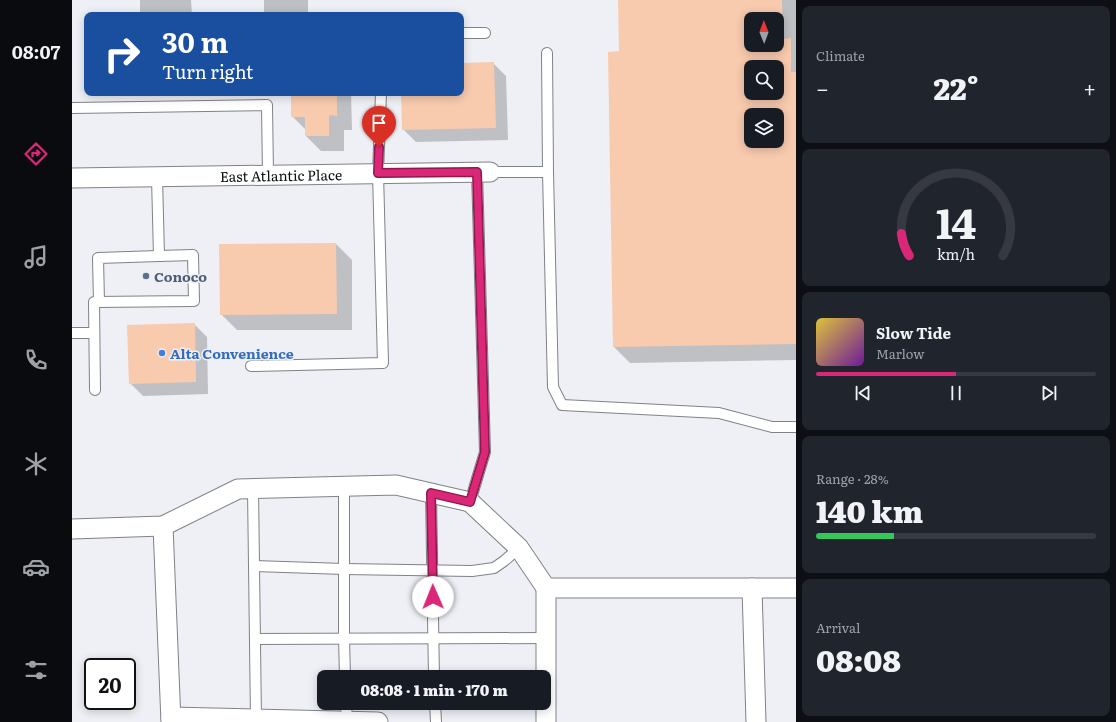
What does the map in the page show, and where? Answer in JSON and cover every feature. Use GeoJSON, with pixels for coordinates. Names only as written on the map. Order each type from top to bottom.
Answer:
{"type":"FeatureCollection","features":[{"type":"Feature","properties":{"kind":"street","name":"East Atlantic Place"},"geometry":{"type":"LineString","coordinates":[[72,178],[484,172]]}},
{"type":"Feature","properties":{"kind":"street"},"geometry":{"type":"LineString","coordinates":[[72,529],[163,526],[238,489],[396,485],[470,502],[519,548],[546,588],[546,722]]}},
{"type":"Feature","properties":{"kind":"street"},"geometry":{"type":"LineString","coordinates":[[163,526],[171,720],[256,720],[346,712],[378,722]]}},
{"type":"Feature","properties":{"kind":"street"},"geometry":{"type":"LineString","coordinates":[[546,588],[796,588]]}},
{"type":"Feature","properties":{"kind":"street"},"geometry":{"type":"LineString","coordinates":[[752,588],[756,722]]}},
{"type":"Feature","properties":{"kind":"lane"},"geometry":{"type":"LineString","coordinates":[[464,33],[485,33]]}},
{"type":"Feature","properties":{"kind":"lane"},"geometry":{"type":"LineString","coordinates":[[547,53],[553,387],[562,405],[719,413],[772,427],[796,427]]}},
{"type":"Feature","properties":{"kind":"lane"},"geometry":{"type":"LineString","coordinates":[[251,366],[383,363],[378,173],[381,96]]}},
{"type":"Feature","properties":{"kind":"lane"},"geometry":{"type":"LineString","coordinates":[[72,108],[267,105],[268,175]]}},
{"type":"Feature","properties":{"kind":"lane"},"geometry":{"type":"LineString","coordinates":[[470,502],[485,452],[484,172],[548,172]]}},
{"type":"Feature","properties":{"kind":"lane"},"geometry":{"type":"LineString","coordinates":[[157,177],[159,256]]}},
{"type":"Feature","properties":{"kind":"lane"},"geometry":{"type":"LineString","coordinates":[[95,390],[94,302],[99,302],[194,301],[193,255],[98,258],[99,302]]}},
{"type":"Feature","properties":{"kind":"lane"},"geometry":{"type":"LineString","coordinates":[[72,333],[94,333]]}},
{"type":"Feature","properties":{"kind":"lane"},"geometry":{"type":"LineString","coordinates":[[344,487],[345,670]]}},
{"type":"Feature","properties":{"kind":"lane"},"geometry":{"type":"LineString","coordinates":[[253,489],[256,720]]}},
{"type":"Feature","properties":{"kind":"lane"},"geometry":{"type":"LineString","coordinates":[[431,493],[434,670]]}},
{"type":"Feature","properties":{"kind":"lane"},"geometry":{"type":"LineString","coordinates":[[254,566],[472,571],[494,568],[519,548]]}},
{"type":"Feature","properties":{"kind":"lane"},"geometry":{"type":"LineString","coordinates":[[255,638],[546,638]]}},
{"type":"Feature","properties":{"kind":"lane"},"geometry":{"type":"LineString","coordinates":[[435,710],[436,722]]}},
{"type":"Feature","properties":{"kind":"building"},"geometry":{"type":"Polygon","coordinates":[[[618,0],[782,0],[782,12],[744,12],[744,52],[784,52],[784,39],[791,38],[791,72],[796,72],[796,344],[613,347],[608,52],[619,51],[618,0]]]}},
{"type":"Feature","properties":{"kind":"building"},"geometry":{"type":"Polygon","coordinates":[[[494,62],[496,128],[402,130],[401,96],[464,96],[464,63],[494,62]]]}},
{"type":"Feature","properties":{"kind":"building"},"geometry":{"type":"Polygon","coordinates":[[[291,96],[337,96],[337,116],[329,115],[329,136],[305,136],[305,117],[291,117],[291,96]]]}},
{"type":"Feature","properties":{"kind":"building"},"geometry":{"type":"Polygon","coordinates":[[[336,243],[337,314],[220,315],[219,244],[336,243]]]}},
{"type":"Feature","properties":{"kind":"building","name":"Alta Convenience"},"geometry":{"type":"Polygon","coordinates":[[[195,323],[196,382],[129,384],[127,325],[195,323]]]}},
{"type":"Feature","properties":{"kind":"place","name":"Conoco"},"geometry":{"type":"Point","coordinates":[146,276]}},
{"type":"Feature","properties":{"kind":"place","name":"Alta Convenience"},"geometry":{"type":"Point","coordinates":[162,353]}},
{"type":"Feature","properties":{"kind":"route"},"geometry":{"type":"LineString","coordinates":[[379,147],[378,173],[477,172],[485,452],[470,502],[431,493],[433,597]]}}]}
